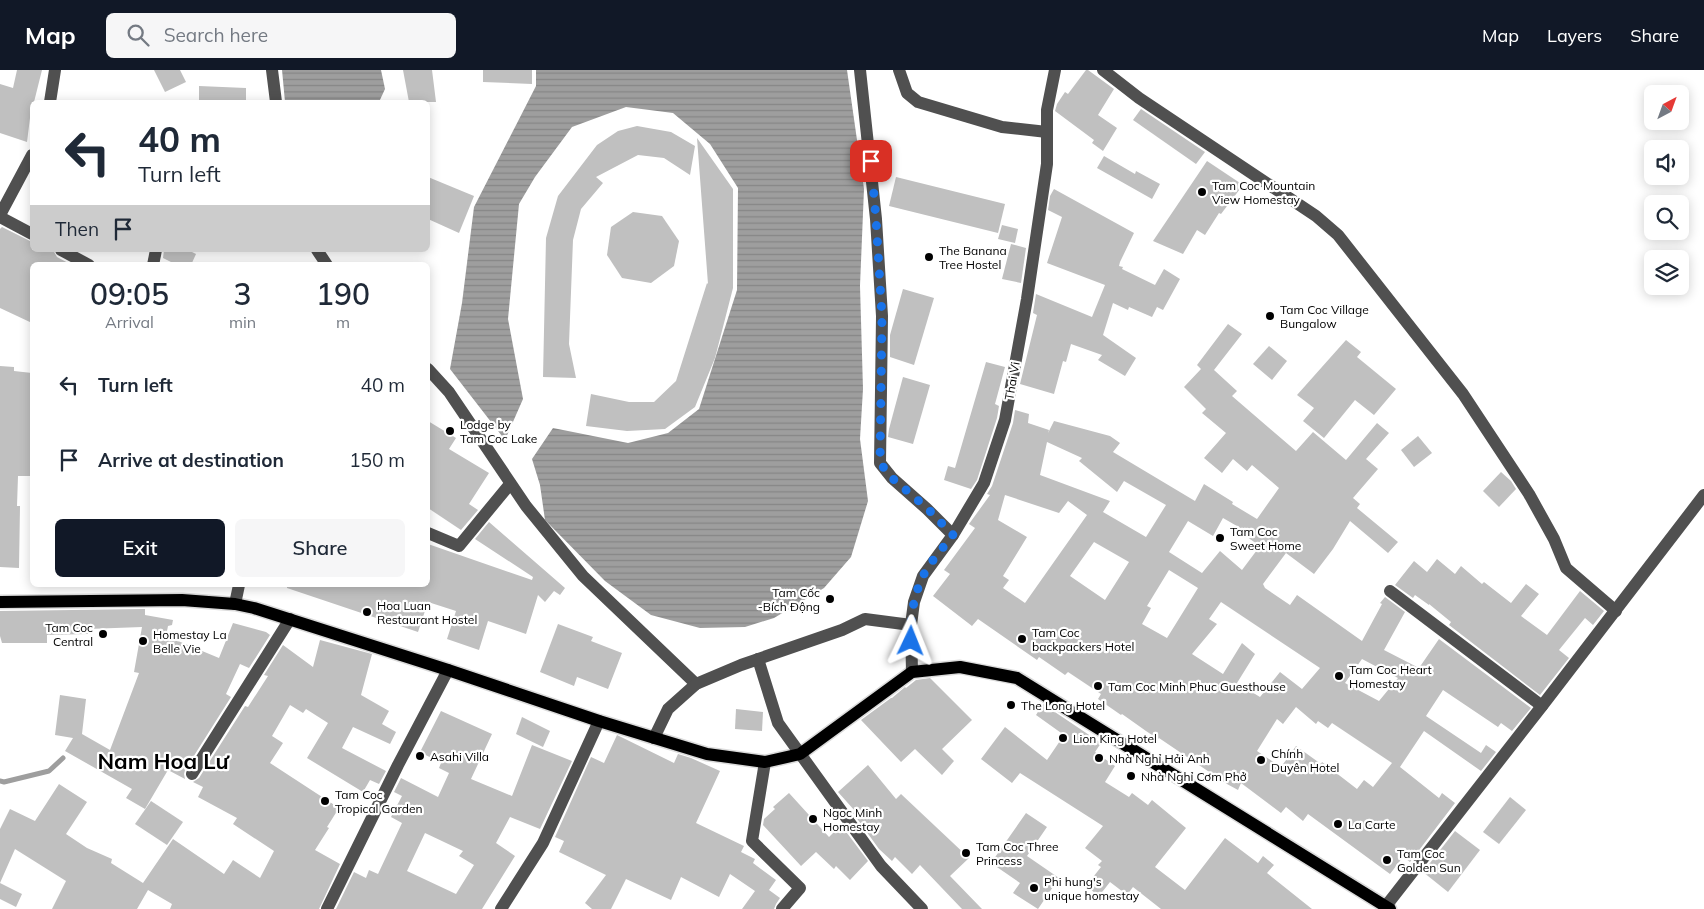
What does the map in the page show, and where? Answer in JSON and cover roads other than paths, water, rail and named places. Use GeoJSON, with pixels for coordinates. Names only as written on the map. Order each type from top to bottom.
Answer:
{"type":"FeatureCollection","features":[{"type":"Feature","properties":{"kind":"main road"},"geometry":{"type":"LineString","coordinates":[[0,602],[182,600],[235,604],[290,619],[448,670],[599,722],[707,754],[766,762],[800,754],[912,672],[960,667],[1018,678],[1388,907]]}},
{"type":"Feature","properties":{"kind":"street"},"geometry":{"type":"LineString","coordinates":[[50,100],[55,70]]}},
{"type":"Feature","properties":{"kind":"street"},"geometry":{"type":"LineString","coordinates":[[272,70],[276,100]]}},
{"type":"Feature","properties":{"kind":"street"},"geometry":{"type":"LineString","coordinates":[[860,70],[876,219],[882,316],[880,463],[892,478],[927,508],[953,535]]}},
{"type":"Feature","properties":{"kind":"street"},"geometry":{"type":"LineString","coordinates":[[900,70],[907,93],[918,102],[1002,127],[1047,132]]}},
{"type":"Feature","properties":{"kind":"street","name":"Thai Vi"},"geometry":{"type":"LineString","coordinates":[[912,672],[911,625],[914,602],[923,576],[953,535],[984,483],[1005,420],[1029,290],[1047,164],[1047,110],[1055,70]]}},
{"type":"Feature","properties":{"kind":"street"},"geometry":{"type":"LineString","coordinates":[[1103,70],[1139,98],[1316,216],[1338,235],[1463,394],[1529,494],[1554,539],[1566,568],[1616,611]]}},
{"type":"Feature","properties":{"kind":"street"},"geometry":{"type":"LineString","coordinates":[[30,159],[0,216],[30,233]]}},
{"type":"Feature","properties":{"kind":"street"},"geometry":{"type":"LineString","coordinates":[[65,252],[83,262]]}},
{"type":"Feature","properties":{"kind":"street"},"geometry":{"type":"LineString","coordinates":[[430,371],[448,392],[526,506],[583,576],[696,684]]}},
{"type":"Feature","properties":{"kind":"street"},"geometry":{"type":"LineString","coordinates":[[430,534],[459,546],[510,484]]}},
{"type":"Feature","properties":{"kind":"street"},"geometry":{"type":"LineString","coordinates":[[1388,907],[1704,495]]}},
{"type":"Feature","properties":{"kind":"street"},"geometry":{"type":"LineString","coordinates":[[235,604],[239,587]]}},
{"type":"Feature","properties":{"kind":"street"},"geometry":{"type":"LineString","coordinates":[[1390,591],[1542,706]]}},
{"type":"Feature","properties":{"kind":"street"},"geometry":{"type":"LineString","coordinates":[[192,774],[290,619]]}},
{"type":"Feature","properties":{"kind":"street"},"geometry":{"type":"LineString","coordinates":[[654,738],[668,710],[696,684],[758,658],[842,630],[865,619],[911,625]]}},
{"type":"Feature","properties":{"kind":"street"},"geometry":{"type":"LineString","coordinates":[[758,658],[778,724],[881,866],[922,909]]}},
{"type":"Feature","properties":{"kind":"street"},"geometry":{"type":"LineString","coordinates":[[327,909],[398,765],[448,670]]}},
{"type":"Feature","properties":{"kind":"street"},"geometry":{"type":"LineString","coordinates":[[501,909],[543,843],[599,722]]}},
{"type":"Feature","properties":{"kind":"street"},"geometry":{"type":"LineString","coordinates":[[766,762],[752,841],[800,888],[782,909]]}},
{"type":"Feature","properties":{"kind":"waterway"},"geometry":{"type":"LineString","coordinates":[[0,781],[4,782],[49,771],[63,758]]}},
{"type":"Feature","properties":{"kind":"place","name":"Tam Coc Mountain View Homestay"},"geometry":{"type":"Point","coordinates":[1202,192]}},
{"type":"Feature","properties":{"kind":"place","name":"The Banana Tree Hostel"},"geometry":{"type":"Point","coordinates":[929,257]}},
{"type":"Feature","properties":{"kind":"place","name":"Tam Coc Village Bungalow"},"geometry":{"type":"Point","coordinates":[1270,316]}},
{"type":"Feature","properties":{"kind":"place","name":"Lodge by Tam Coc Lake"},"geometry":{"type":"Point","coordinates":[450,431]}},
{"type":"Feature","properties":{"kind":"place","name":"Tam Coc Sweet Home"},"geometry":{"type":"Point","coordinates":[1220,538]}},
{"type":"Feature","properties":{"kind":"place","name":"Tam Cốc -Bích Động"},"geometry":{"type":"Point","coordinates":[830,599]}},
{"type":"Feature","properties":{"kind":"place","name":"Hoa Luan Restaurant Hostel"},"geometry":{"type":"Point","coordinates":[367,612]}},
{"type":"Feature","properties":{"kind":"place","name":"Tam Coc Central"},"geometry":{"type":"Point","coordinates":[103,634]}},
{"type":"Feature","properties":{"kind":"place","name":"Tam Coc backpackers Hotel"},"geometry":{"type":"Point","coordinates":[1022,639]}},
{"type":"Feature","properties":{"kind":"place","name":"Homestay La Belle Vie"},"geometry":{"type":"Point","coordinates":[143,641]}},
{"type":"Feature","properties":{"kind":"place","name":"Tam Coc Heart Homestay"},"geometry":{"type":"Point","coordinates":[1339,676]}},
{"type":"Feature","properties":{"kind":"place","name":"Tam Coc Minh Phuc Guesthouse"},"geometry":{"type":"Point","coordinates":[1098,686]}},
{"type":"Feature","properties":{"kind":"place","name":"The Long Hotel"},"geometry":{"type":"Point","coordinates":[1011,705]}},
{"type":"Feature","properties":{"kind":"place","name":"Lion King Hotel"},"geometry":{"type":"Point","coordinates":[1063,738]}},
{"type":"Feature","properties":{"kind":"place","name":"Asahi Villa"},"geometry":{"type":"Point","coordinates":[420,756]}},
{"type":"Feature","properties":{"kind":"place","name":"Nhà Nghỉ Hải Anh"},"geometry":{"type":"Point","coordinates":[1099,758]}},
{"type":"Feature","properties":{"kind":"place","name":"Chính Duyên Hotel"},"geometry":{"type":"Point","coordinates":[1261,760]}},
{"type":"Feature","properties":{"kind":"place","name":"Nhà Nghỉ Cơm Phở"},"geometry":{"type":"Point","coordinates":[1131,776]}},
{"type":"Feature","properties":{"kind":"place","name":"Tam Coc Tropical Garden"},"geometry":{"type":"Point","coordinates":[325,801]}},
{"type":"Feature","properties":{"kind":"place","name":"Ngoc Minh Homestay"},"geometry":{"type":"Point","coordinates":[813,819]}},
{"type":"Feature","properties":{"kind":"place","name":"La Carte"},"geometry":{"type":"Point","coordinates":[1338,824]}},
{"type":"Feature","properties":{"kind":"place","name":"Tam Coc Three Princess"},"geometry":{"type":"Point","coordinates":[966,853]}},
{"type":"Feature","properties":{"kind":"place","name":"Tam Coc Golden Sun"},"geometry":{"type":"Point","coordinates":[1387,860]}},
{"type":"Feature","properties":{"kind":"place","name":"Phi hung's unique homestay"},"geometry":{"type":"Point","coordinates":[1034,888]}},
{"type":"Feature","properties":{"kind":"district","name":"Nam Hoa Lư"},"geometry":{"type":"Point","coordinates":[163,761]}}]}
